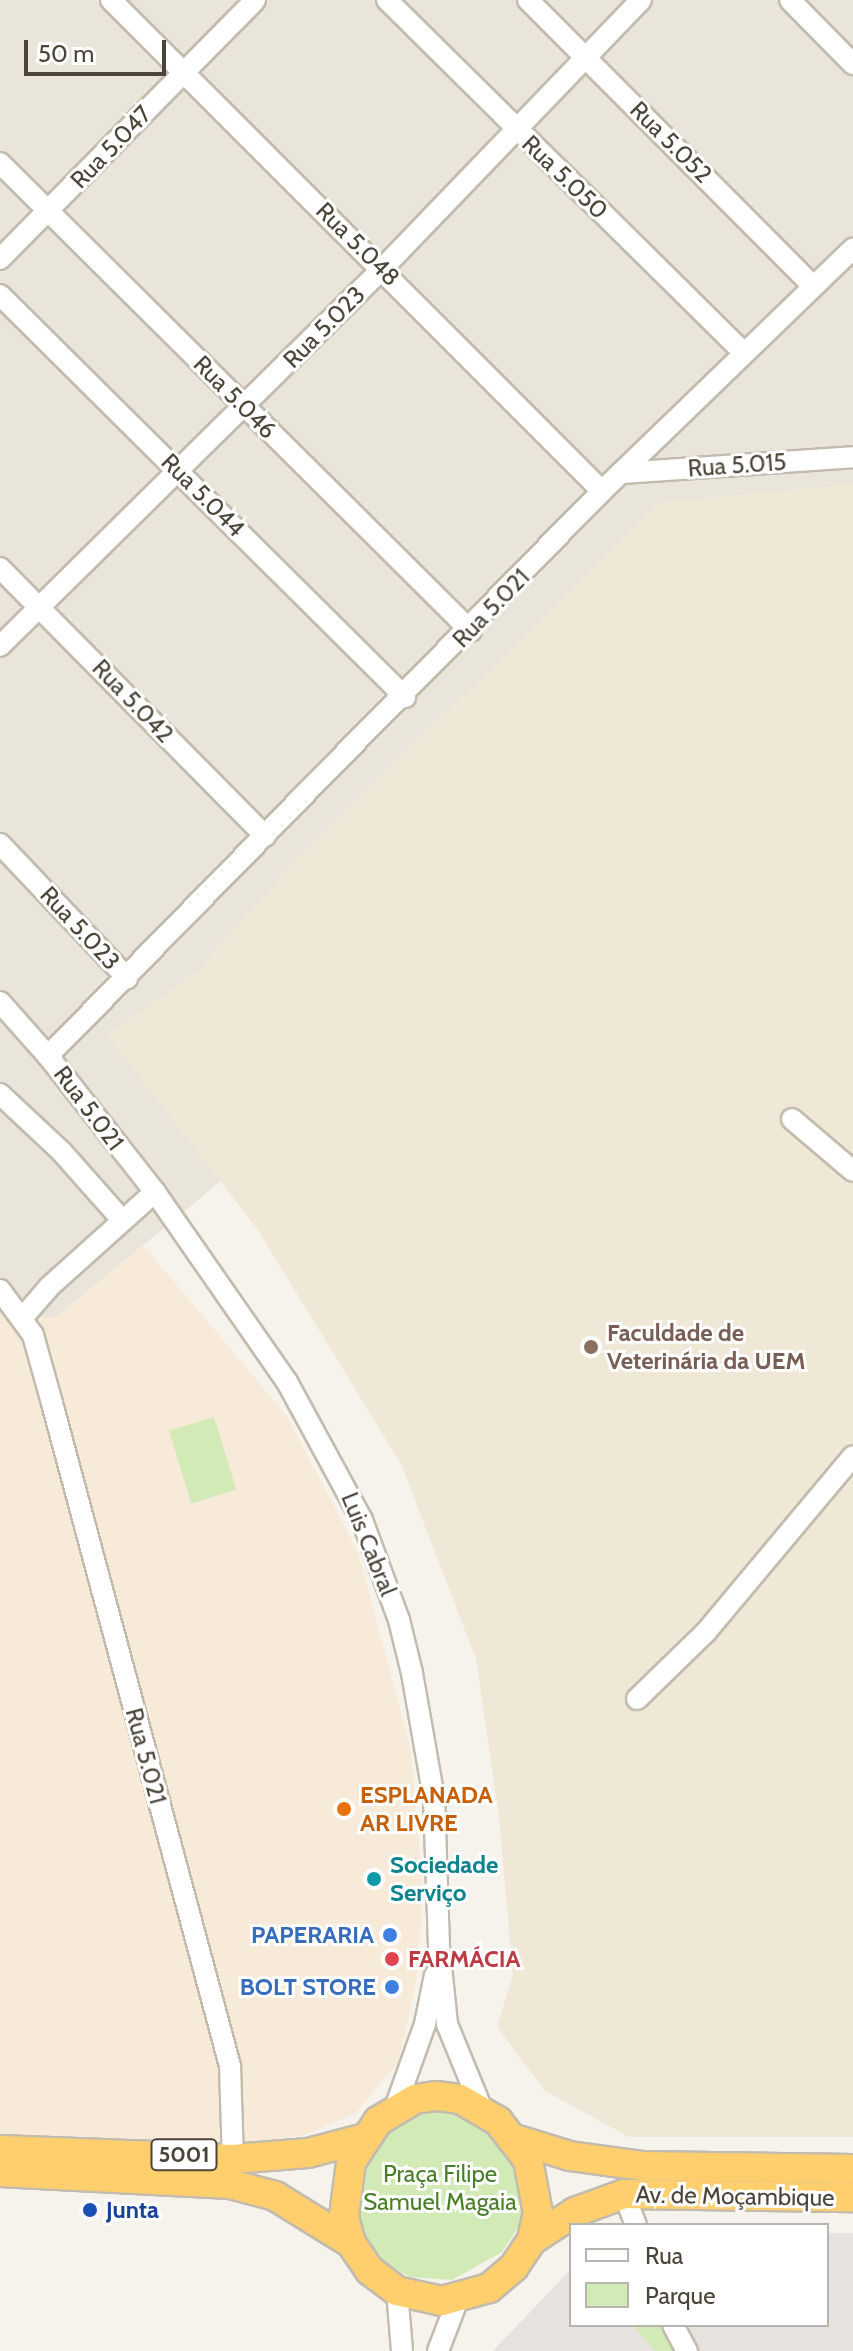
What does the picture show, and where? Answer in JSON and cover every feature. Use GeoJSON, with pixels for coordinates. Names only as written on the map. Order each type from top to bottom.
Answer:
{"type":"FeatureCollection","features":[{"type":"Feature","properties":{"kind":"highway"},"geometry":{"type":"LineString","coordinates":[[458,2299],[427,2300],[397,2291],[370,2271],[351,2243],[344,2188],[365,2138],[395,2108],[437,2096],[481,2107],[528,2160],[537,2186],[532,2240]]}},
{"type":"Feature","properties":{"kind":"highway","name":"5001"},"geometry":{"type":"LineString","coordinates":[[0,2150],[233,2159],[308,2153],[365,2138]]}},
{"type":"Feature","properties":{"kind":"highway","name":"Av. de Moçambique"},"geometry":{"type":"LineString","coordinates":[[511,2138],[604,2162],[853,2169]]}},
{"type":"Feature","properties":{"kind":"highway","name":"5001"},"geometry":{"type":"LineString","coordinates":[[0,2172],[230,2184],[275,2196],[351,2243]]}},
{"type":"Feature","properties":{"kind":"highway","name":"Av. de Moçambique"},"geometry":{"type":"LineString","coordinates":[[458,2299],[489,2288],[514,2267],[532,2240],[575,2212],[624,2194],[853,2197]]}},
{"type":"Feature","properties":{"kind":"street","name":"Rua 5.048"},"geometry":{"type":"LineString","coordinates":[[111,0],[383,268],[602,491]]}},
{"type":"Feature","properties":{"kind":"street","name":"Rua 5.047"},"geometry":{"type":"LineString","coordinates":[[0,259],[255,0]]}},
{"type":"Feature","properties":{"kind":"street","name":"Rua 5.050"},"geometry":{"type":"LineString","coordinates":[[387,0],[744,353]]}},
{"type":"Feature","properties":{"kind":"street","name":"Rua 5.052"},"geometry":{"type":"LineString","coordinates":[[528,0],[812,285]]}},
{"type":"Feature","properties":{"kind":"street","name":"Rua 5.023"},"geometry":{"type":"LineString","coordinates":[[0,646],[518,132],[641,0]]}},
{"type":"Feature","properties":{"kind":"street"},"geometry":{"type":"LineString","coordinates":[[790,0],[853,64]]}},
{"type":"Feature","properties":{"kind":"street","name":"Rua 5.046"},"geometry":{"type":"LineString","coordinates":[[0,163],[471,631]]}},
{"type":"Feature","properties":{"kind":"street","name":"Rua 5.021"},"geometry":{"type":"LineString","coordinates":[[155,1192],[48,1056],[471,631],[602,491],[812,285],[853,249]]}},
{"type":"Feature","properties":{"kind":"street","name":"Rua 5.044"},"geometry":{"type":"LineString","coordinates":[[0,295],[405,697]]}},
{"type":"Feature","properties":{"kind":"street","name":"Rua 5.015"},"geometry":{"type":"LineString","coordinates":[[621,473],[853,457]]}},
{"type":"Feature","properties":{"kind":"street","name":"Rua 5.042"},"geometry":{"type":"LineString","coordinates":[[0,568],[39,604],[265,836]]}},
{"type":"Feature","properties":{"kind":"street","name":"Rua 5.023"},"geometry":{"type":"LineString","coordinates":[[0,844],[127,978]]}},
{"type":"Feature","properties":{"kind":"street"},"geometry":{"type":"LineString","coordinates":[[0,1002],[48,1056]]}},
{"type":"Feature","properties":{"kind":"street"},"geometry":{"type":"LineString","coordinates":[[0,1094],[61,1151],[122,1220]]}},
{"type":"Feature","properties":{"kind":"street"},"geometry":{"type":"LineString","coordinates":[[792,1119],[853,1171]]}},
{"type":"Feature","properties":{"kind":"street"},"geometry":{"type":"LineString","coordinates":[[0,1290],[24,1316],[155,1192]]}},
{"type":"Feature","properties":{"kind":"street","name":"Luis Cabral"},"geometry":{"type":"LineString","coordinates":[[155,1192],[310,1419],[378,1563],[409,1660],[434,1798],[439,1947],[447,2024],[481,2107]]}},
{"type":"Feature","properties":{"kind":"street","name":"Rua 5.021"},"geometry":{"type":"LineString","coordinates":[[24,1316],[52,1403],[230,2066],[233,2159]]}},
{"type":"Feature","properties":{"kind":"street"},"geometry":{"type":"LineString","coordinates":[[637,1699],[706,1632],[853,1456]]}},
{"type":"Feature","properties":{"kind":"street","name":"Luis Cabral"},"geometry":{"type":"LineString","coordinates":[[395,2108],[425,2024],[439,1947]]}},
{"type":"Feature","properties":{"kind":"street"},"geometry":{"type":"LineString","coordinates":[[624,2194],[635,2223]]}},
{"type":"Feature","properties":{"kind":"street"},"geometry":{"type":"LineString","coordinates":[[397,2291],[402,2351]]}},
{"type":"Feature","properties":{"kind":"street"},"geometry":{"type":"LineString","coordinates":[[438,2351],[458,2299]]}},
{"type":"Feature","properties":{"kind":"street"},"geometry":{"type":"LineString","coordinates":[[674,2327],[687,2351]]}},
{"type":"Feature","properties":{"kind":"shaded area"},"geometry":{"type":"Polygon","coordinates":[[[0,0],[853,0],[853,485],[659,503],[296,861],[197,972],[109,1035],[221,1181],[55,1318],[0,1315],[0,0]]]}},
{"type":"Feature","properties":{"kind":"shaded area","name":"Faculdade de Veterinária da UEM"},"geometry":{"type":"Polygon","coordinates":[[[853,485],[853,2137],[629,2137],[545,2091],[497,2027],[513,1975],[499,1817],[476,1659],[401,1464],[258,1230],[108,1036],[197,972],[296,861],[659,503],[853,485]]]}},
{"type":"Feature","properties":{"kind":"shaded area"},"geometry":{"type":"Polygon","coordinates":[[[143,1245],[286,1415],[358,1552],[411,1750],[423,1892],[417,1978],[398,2062],[355,2114],[303,2135],[214,2147],[0,2140],[0,1315],[55,1318],[143,1245]]]}},
{"type":"Feature","properties":{"kind":"shaded area"},"geometry":{"type":"Polygon","coordinates":[[[829,2233],[853,2233],[853,2351],[493,2351],[569,2271],[569,2327],[829,2327],[829,2233]]]}},
{"type":"Feature","properties":{"kind":"green space"},"geometry":{"type":"Polygon","coordinates":[[[214,1417],[236,1490],[191,1503],[169,1431],[214,1417]]]}},
{"type":"Feature","properties":{"kind":"green space","name":"Praça Filipe Samuel Magaia"},"geometry":{"type":"Polygon","coordinates":[[[415,2099],[508,2123],[527,2214],[502,2252],[452,2280],[410,2277],[375,2257],[365,2247],[348,2174],[415,2099]]]}},
{"type":"Feature","properties":{"kind":"green space"},"geometry":{"type":"Polygon","coordinates":[[[635,2327],[672,2327],[682,2351],[655,2351],[635,2327]]]}},
{"type":"Feature","properties":{"kind":"place","name":"Faculdade de Veterinária da UEM"},"geometry":{"type":"Point","coordinates":[591,1347]}},
{"type":"Feature","properties":{"kind":"place","name":"ESPLANADA AR LIVRE"},"geometry":{"type":"Point","coordinates":[344,1809]}},
{"type":"Feature","properties":{"kind":"place","name":"Sociedade Serviço"},"geometry":{"type":"Point","coordinates":[374,1879]}},
{"type":"Feature","properties":{"kind":"place","name":"PAPERARIA"},"geometry":{"type":"Point","coordinates":[390,1935]}},
{"type":"Feature","properties":{"kind":"place","name":"FARMÁCIA"},"geometry":{"type":"Point","coordinates":[392,1959]}},
{"type":"Feature","properties":{"kind":"place","name":"BOLT STORE"},"geometry":{"type":"Point","coordinates":[392,1987]}},
{"type":"Feature","properties":{"kind":"place","name":"Junta"},"geometry":{"type":"Point","coordinates":[90,2210]}}]}
